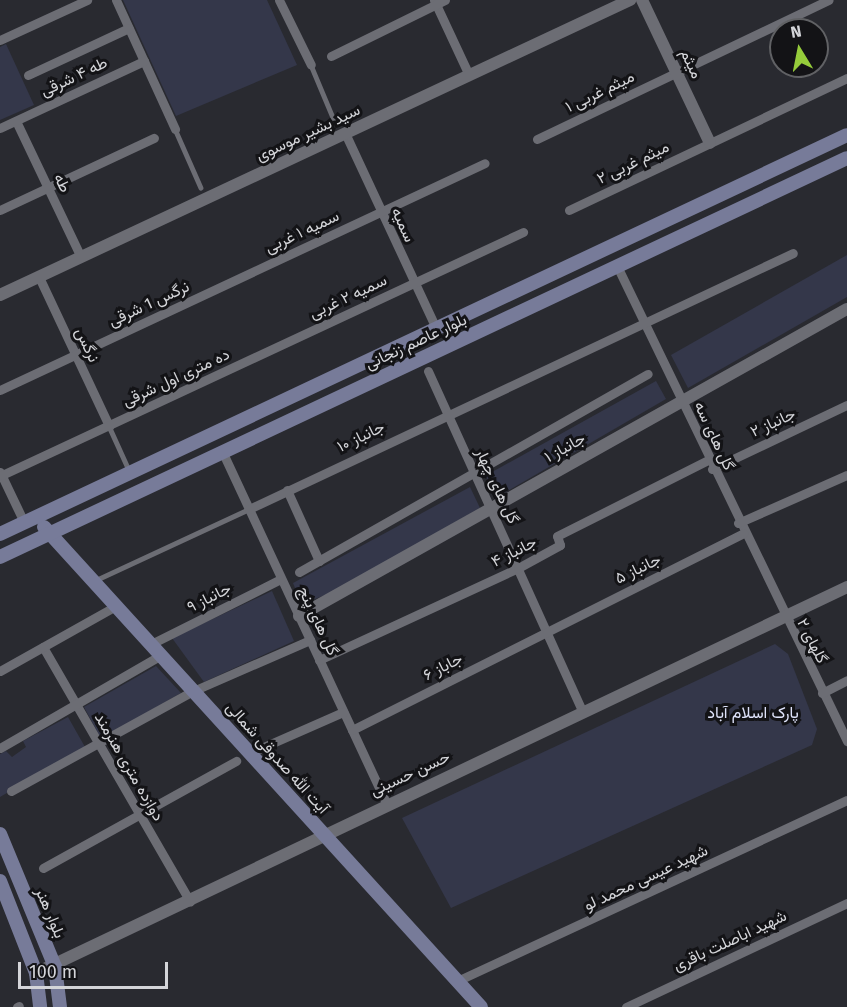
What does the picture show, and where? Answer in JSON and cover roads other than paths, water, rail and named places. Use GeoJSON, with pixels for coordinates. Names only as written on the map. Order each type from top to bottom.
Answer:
{"type":"FeatureCollection","features":[{"type":"Feature","properties":{"kind":"main road","name":"بلوار عاصم زنجانی"},"geometry":{"type":"LineString","coordinates":[[0,534],[847,135]]}},
{"type":"Feature","properties":{"kind":"main road","name":"بلوار عاصم زنجانی"},"geometry":{"type":"LineString","coordinates":[[0,557],[847,158]]}},
{"type":"Feature","properties":{"kind":"main road","name":"آیت الله صدوقی شمالی"},"geometry":{"type":"LineString","coordinates":[[30,519],[49,532],[481,1007]]}},
{"type":"Feature","properties":{"kind":"main road","name":"بلوار هنر"},"geometry":{"type":"LineString","coordinates":[[0,834],[55,967],[60,1007]]}},
{"type":"Feature","properties":{"kind":"main road","name":"بلوار هنر"},"geometry":{"type":"LineString","coordinates":[[0,881],[36,973],[40,1007]]}},
{"type":"Feature","properties":{"kind":"street"},"geometry":{"type":"LineString","coordinates":[[0,40],[87,0]]}},
{"type":"Feature","properties":{"kind":"street"},"geometry":{"type":"LineString","coordinates":[[116,0],[175,129]]}},
{"type":"Feature","properties":{"kind":"street"},"geometry":{"type":"LineString","coordinates":[[279,0],[311,65]]}},
{"type":"Feature","properties":{"kind":"street","name":"سید بشیر موسوی"},"geometry":{"type":"LineString","coordinates":[[0,295],[630,0]]}},
{"type":"Feature","properties":{"kind":"street","name":"میثم"},"geometry":{"type":"LineString","coordinates":[[642,0],[710,143]]}},
{"type":"Feature","properties":{"kind":"street","name":"میثم غربی ۱"},"geometry":{"type":"LineString","coordinates":[[537,139],[830,0]]}},
{"type":"Feature","properties":{"kind":"street"},"geometry":{"type":"LineString","coordinates":[[331,56],[438,1],[469,75]]}},
{"type":"Feature","properties":{"kind":"street"},"geometry":{"type":"LineString","coordinates":[[28,75],[129,28]]}},
{"type":"Feature","properties":{"kind":"street","name":"طه ۴ شرقی"},"geometry":{"type":"LineString","coordinates":[[0,128],[144,61]]}},
{"type":"Feature","properties":{"kind":"street","name":"میثم غربی ۲"},"geometry":{"type":"LineString","coordinates":[[569,210],[847,78]]}},
{"type":"Feature","properties":{"kind":"street","name":"طه"},"geometry":{"type":"LineString","coordinates":[[16,121],[81,257]]}},
{"type":"Feature","properties":{"kind":"street","name":"سمیه"},"geometry":{"type":"LineString","coordinates":[[345,133],[436,328]]}},
{"type":"Feature","properties":{"kind":"street"},"geometry":{"type":"LineString","coordinates":[[0,210],[154,138]]}},
{"type":"Feature","properties":{"kind":"street","name":"سمیه ۱ غربی"},"geometry":{"type":"LineString","coordinates":[[236,280],[485,163]]}},
{"type":"Feature","properties":{"kind":"street","name":"سمیه ۲ غربی"},"geometry":{"type":"LineString","coordinates":[[255,356],[523,232]]}},
{"type":"Feature","properties":{"kind":"street","name":"جانباز ۱۰"},"geometry":{"type":"LineString","coordinates":[[249,509],[447,412],[793,253]]}},
{"type":"Feature","properties":{"kind":"street","name":"گل های سه"},"geometry":{"type":"LineString","coordinates":[[617,266],[783,619]]}},
{"type":"Feature","properties":{"kind":"street","name":"نرگس"},"geometry":{"type":"LineString","coordinates":[[39,277],[109,426]]}},
{"type":"Feature","properties":{"kind":"street","name":"نرگس 1 شرقی"},"geometry":{"type":"LineString","coordinates":[[0,390],[236,280]]}},
{"type":"Feature","properties":{"kind":"street","name":"جانباز ۱"},"geometry":{"type":"LineString","coordinates":[[298,616],[847,309]]}},
{"type":"Feature","properties":{"kind":"street","name":"ده متری اول شرقی"},"geometry":{"type":"LineString","coordinates":[[1,474],[109,426],[255,356]]}},
{"type":"Feature","properties":{"kind":"street","name":"گل های چهار"},"geometry":{"type":"LineString","coordinates":[[428,372],[583,712]]}},
{"type":"Feature","properties":{"kind":"street"},"geometry":{"type":"LineString","coordinates":[[299,572],[473,470],[648,374]]}},
{"type":"Feature","properties":{"kind":"street","name":"جانباز ۲"},"geometry":{"type":"LineString","coordinates":[[710,464],[847,405]]}},
{"type":"Feature","properties":{"kind":"street","name":"گل های پنج"},"geometry":{"type":"LineString","coordinates":[[222,451],[386,803]]}},
{"type":"Feature","properties":{"kind":"street","name":"جانباز ۴"},"geometry":{"type":"LineString","coordinates":[[319,660],[518,568],[560,544],[557,536],[710,464]]}},
{"type":"Feature","properties":{"kind":"street"},"geometry":{"type":"LineString","coordinates":[[1,474],[30,519]]}},
{"type":"Feature","properties":{"kind":"street"},"geometry":{"type":"LineString","coordinates":[[738,524],[847,474]]}},
{"type":"Feature","properties":{"kind":"street"},"geometry":{"type":"LineString","coordinates":[[287,490],[319,561]]}},
{"type":"Feature","properties":{"kind":"street","name":"جانباز ۵"},"geometry":{"type":"LineString","coordinates":[[547,631],[743,533]]}},
{"type":"Feature","properties":{"kind":"street","name":"جانباز ۹"},"geometry":{"type":"LineString","coordinates":[[151,644],[281,579]]}},
{"type":"Feature","properties":{"kind":"street","name":"حسن حسینی"},"geometry":{"type":"LineString","coordinates":[[36,973],[55,967],[190,902],[386,803],[783,619],[847,587]]}},
{"type":"Feature","properties":{"kind":"street"},"geometry":{"type":"LineString","coordinates":[[0,671],[116,606]]}},
{"type":"Feature","properties":{"kind":"street","name":"گلهای ۲"},"geometry":{"type":"LineString","coordinates":[[783,619],[847,741]]}},
{"type":"Feature","properties":{"kind":"street","name":"جاباز ۶"},"geometry":{"type":"LineString","coordinates":[[352,730],[547,631]]}},
{"type":"Feature","properties":{"kind":"street"},"geometry":{"type":"LineString","coordinates":[[11,791],[99,745],[193,691],[310,640]]}},
{"type":"Feature","properties":{"kind":"street","name":"دوازده متری هنرمند"},"geometry":{"type":"LineString","coordinates":[[43,647],[190,902]]}},
{"type":"Feature","properties":{"kind":"street"},"geometry":{"type":"LineString","coordinates":[[0,748],[161,655]]}},
{"type":"Feature","properties":{"kind":"street"},"geometry":{"type":"LineString","coordinates":[[822,693],[847,680]]}},
{"type":"Feature","properties":{"kind":"street"},"geometry":{"type":"LineString","coordinates":[[250,753],[344,712]]}},
{"type":"Feature","properties":{"kind":"street"},"geometry":{"type":"LineString","coordinates":[[43,868],[236,761]]}},
{"type":"Feature","properties":{"kind":"street","name":"شهید عیسی محمد لو"},"geometry":{"type":"LineString","coordinates":[[457,981],[847,800]]}},
{"type":"Feature","properties":{"kind":"street","name":"شهید اباصلت باقری"},"geometry":{"type":"LineString","coordinates":[[626,1007],[847,903]]}},
{"type":"Feature","properties":{"kind":"lane"},"geometry":{"type":"LineString","coordinates":[[311,65],[334,120]]}},
{"type":"Feature","properties":{"kind":"lane"},"geometry":{"type":"LineString","coordinates":[[175,129],[201,188]]}},
{"type":"Feature","properties":{"kind":"lane"},"geometry":{"type":"LineString","coordinates":[[109,426],[130,472]]}},
{"type":"Feature","properties":{"kind":"lane","name":"جانباز ۱۰"},"geometry":{"type":"LineString","coordinates":[[94,581],[249,509]]}},
{"type":"Feature","properties":{"kind":"park label","name":"پارک اسلام آباد"},"geometry":{"type":"Point","coordinates":[753,713]}}]}
